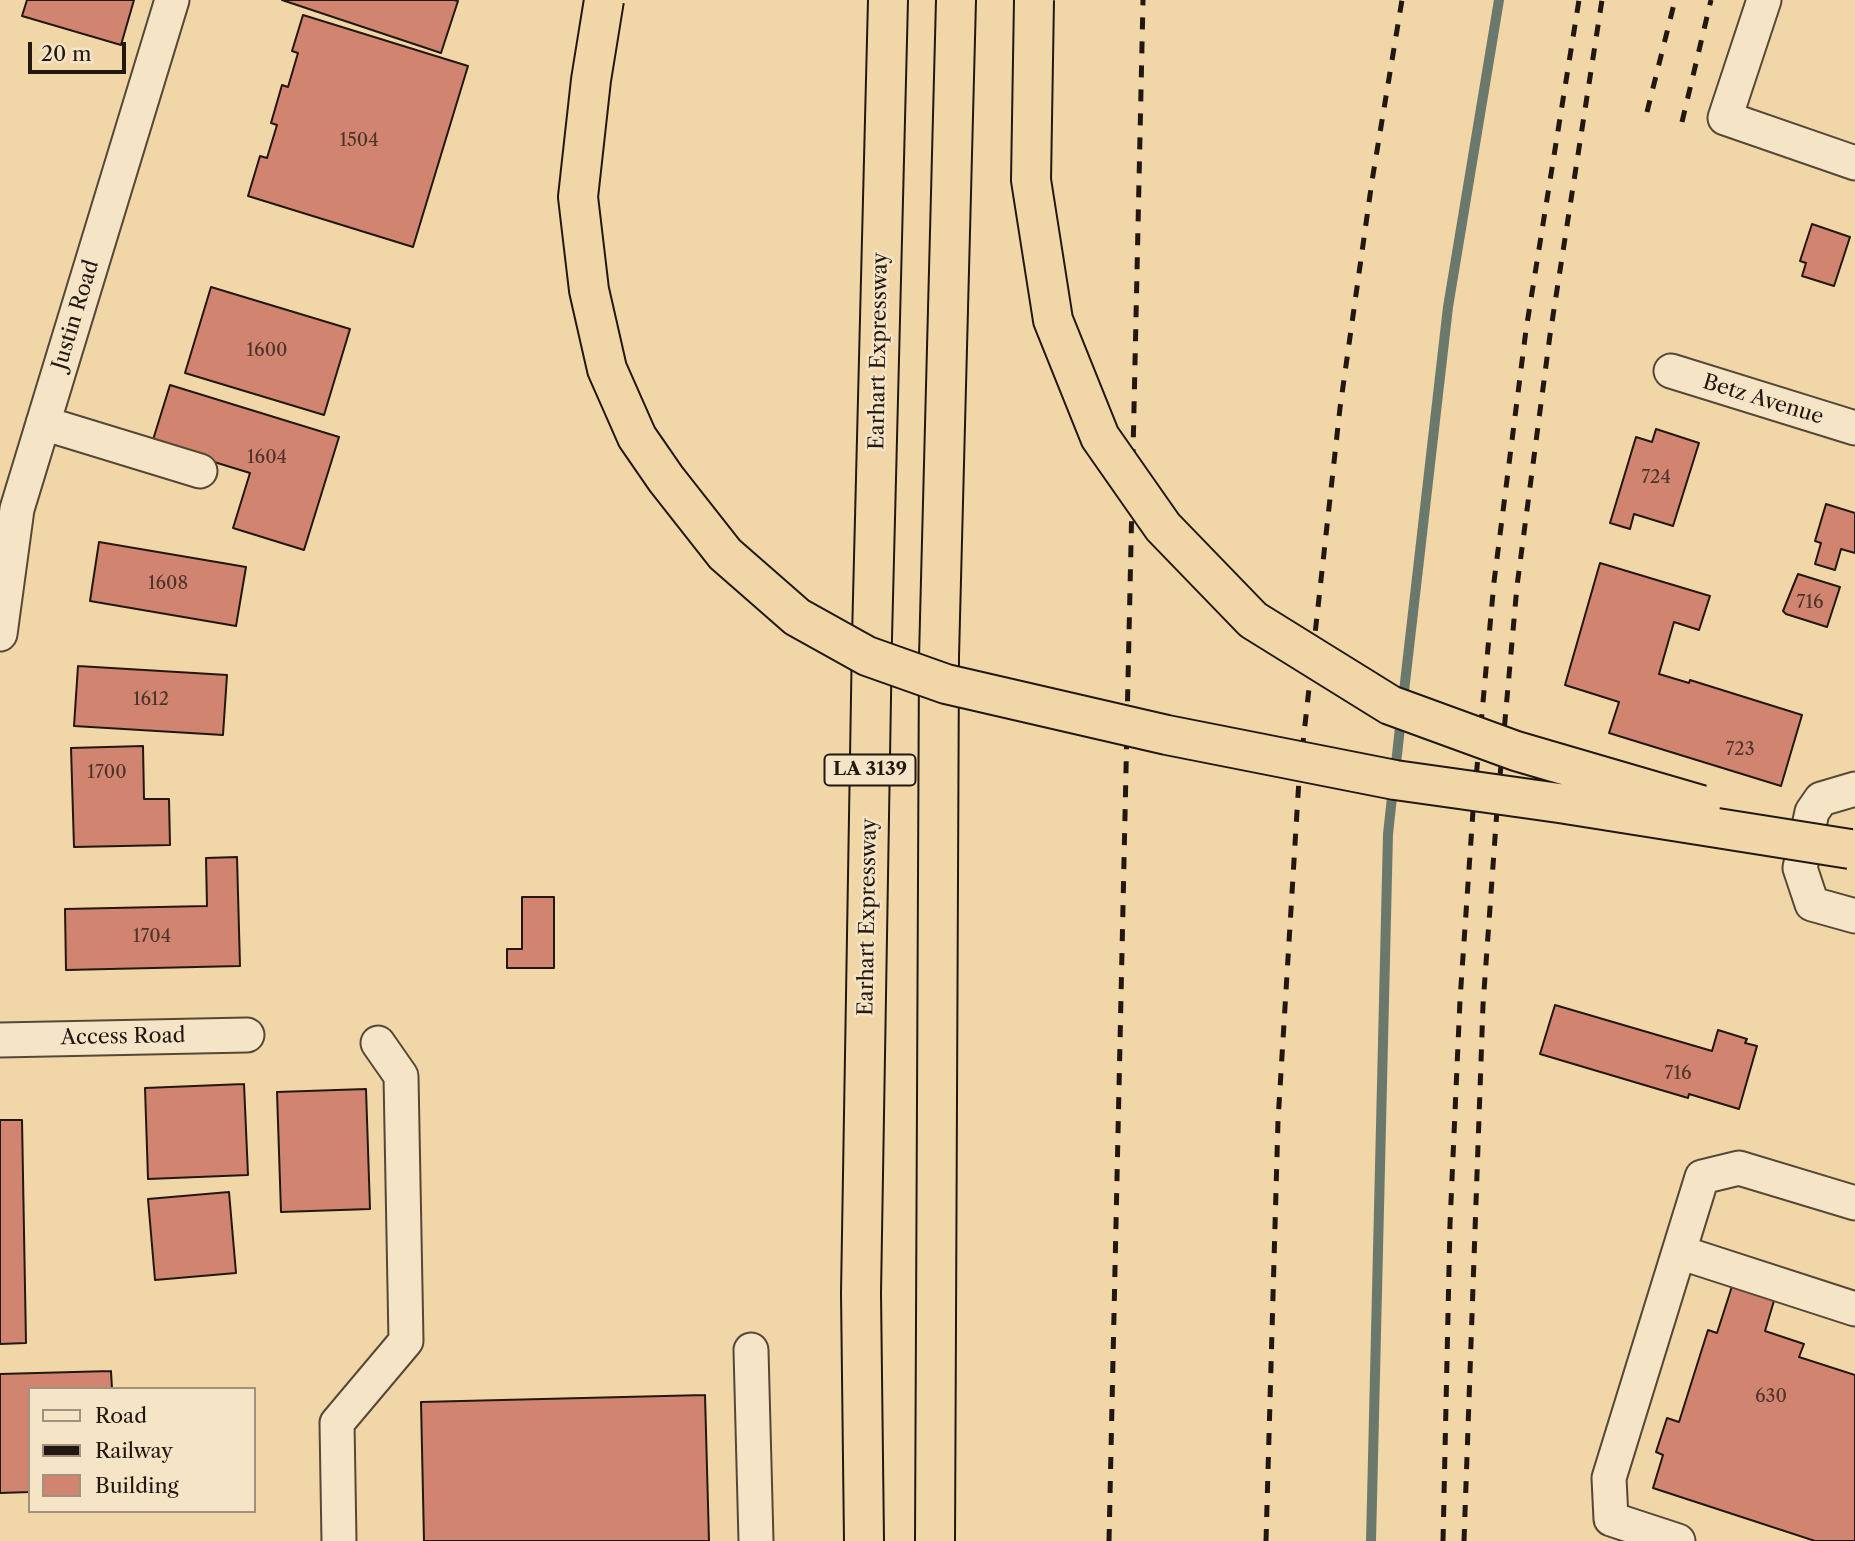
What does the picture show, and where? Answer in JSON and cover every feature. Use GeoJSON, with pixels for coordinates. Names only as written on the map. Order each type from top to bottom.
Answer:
{"type":"FeatureCollection","features":[{"type":"Feature","properties":{"kind":"highway"},"geometry":{"type":"LineString","coordinates":[[604,0],[591,80],[578,197],[589,290],[607,369],[637,437],[674,490],[725,554],[797,617],[867,656],[946,684],[1167,735],[1395,780],[1850,849],[1516,751],[1390,705],[1253,620],[1163,527],[1100,437],[1053,320],[1031,180],[1034,0]]}},
{"type":"Feature","properties":{"kind":"highway","name":"Earhart Expressway"},"geometry":{"type":"LineString","coordinates":[[864,1541],[861,1293],[872,638],[888,0]]}},
{"type":"Feature","properties":{"kind":"highway","name":"LA 3139"},"geometry":{"type":"LineString","coordinates":[[935,1541],[939,657],[956,0]]}},
{"type":"Feature","properties":{"kind":"street","name":"Justin Road"},"geometry":{"type":"LineString","coordinates":[[0,634],[16,509],[172,0]]}},
{"type":"Feature","properties":{"kind":"street"},"geometry":{"type":"LineString","coordinates":[[1763,0],[1725,118],[1855,163]]}},
{"type":"Feature","properties":{"kind":"street","name":"Betz Avenue"},"geometry":{"type":"LineString","coordinates":[[1671,372],[1855,428]]}},
{"type":"Feature","properties":{"kind":"street"},"geometry":{"type":"LineString","coordinates":[[43,423],[200,471]]}},
{"type":"Feature","properties":{"kind":"street"},"geometry":{"type":"LineString","coordinates":[[1855,789],[1821,799],[1812,812],[1800,869],[1812,904],[1855,916]]}},
{"type":"Feature","properties":{"kind":"street","name":"Access Road"},"geometry":{"type":"LineString","coordinates":[[0,1040],[247,1035]]}},
{"type":"Feature","properties":{"kind":"street"},"geometry":{"type":"LineString","coordinates":[[339,1541],[337,1423],[407,1341],[401,1076],[378,1043]]}},
{"type":"Feature","properties":{"kind":"street"},"geometry":{"type":"LineString","coordinates":[[1678,1541],[1611,1519],[1609,1478],[1703,1177],[1739,1168],[1855,1203]]}},
{"type":"Feature","properties":{"kind":"street"},"geometry":{"type":"LineString","coordinates":[[1679,1252],[1855,1309]]}},
{"type":"Feature","properties":{"kind":"street"},"geometry":{"type":"LineString","coordinates":[[751,1350],[756,1541]]}},
{"type":"Feature","properties":{"kind":"building"},"geometry":{"type":"Polygon","coordinates":[[[27,0],[134,0],[121,45],[22,16],[27,0]]]}},
{"type":"Feature","properties":{"kind":"building"},"geometry":{"type":"Polygon","coordinates":[[[282,0],[454,0],[458,1],[441,53],[282,0]]]}},
{"type":"Feature","properties":{"kind":"building"},"geometry":{"type":"Polygon","coordinates":[[[303,15],[468,66],[413,247],[248,196],[260,156],[267,158],[277,125],[271,123],[282,85],[288,87],[298,53],[292,51],[303,15]]]}},
{"type":"Feature","properties":{"kind":"building"},"geometry":{"type":"Polygon","coordinates":[[[1812,224],[1850,237],[1834,286],[1802,276],[1806,263],[1800,261],[1812,224]]]}},
{"type":"Feature","properties":{"kind":"building"},"geometry":{"type":"Polygon","coordinates":[[[211,287],[350,329],[324,415],[185,373],[211,287]]]}},
{"type":"Feature","properties":{"kind":"building"},"geometry":{"type":"Polygon","coordinates":[[[170,385],[339,437],[304,550],[233,528],[250,473],[152,443],[170,385]]]}},
{"type":"Feature","properties":{"kind":"building"},"geometry":{"type":"Polygon","coordinates":[[[1656,429],[1699,443],[1673,526],[1634,514],[1630,529],[1610,523],[1636,437],[1652,442],[1656,429]]]}},
{"type":"Feature","properties":{"kind":"building"},"geometry":{"type":"Polygon","coordinates":[[[1826,504],[1855,513],[1855,553],[1841,549],[1835,570],[1815,564],[1821,543],[1815,541],[1826,504]]]}},
{"type":"Feature","properties":{"kind":"building"},"geometry":{"type":"Polygon","coordinates":[[[99,542],[246,567],[236,626],[90,601],[99,542]]]}},
{"type":"Feature","properties":{"kind":"building"},"geometry":{"type":"Polygon","coordinates":[[[1600,563],[1710,596],[1699,630],[1674,622],[1659,674],[1689,683],[1690,680],[1802,715],[1781,786],[1609,733],[1619,702],[1565,685],[1600,563]]]}},
{"type":"Feature","properties":{"kind":"building"},"geometry":{"type":"Polygon","coordinates":[[[1798,574],[1840,587],[1827,627],[1783,611],[1798,574]]]}},
{"type":"Feature","properties":{"kind":"building"},"geometry":{"type":"Polygon","coordinates":[[[78,666],[227,675],[223,735],[74,726],[78,666]]]}},
{"type":"Feature","properties":{"kind":"building"},"geometry":{"type":"Polygon","coordinates":[[[143,746],[144,799],[169,799],[170,845],[74,847],[71,748],[143,746]]]}},
{"type":"Feature","properties":{"kind":"building"},"geometry":{"type":"Polygon","coordinates":[[[237,857],[240,966],[66,970],[65,909],[207,906],[206,858],[237,857]]]}},
{"type":"Feature","properties":{"kind":"building"},"geometry":{"type":"Polygon","coordinates":[[[522,897],[554,897],[554,968],[507,968],[507,949],[522,949],[522,897]]]}},
{"type":"Feature","properties":{"kind":"building"},"geometry":{"type":"Polygon","coordinates":[[[1555,1005],[1712,1051],[1718,1030],[1747,1039],[1745,1043],[1757,1046],[1739,1109],[1689,1094],[1688,1098],[1540,1054],[1555,1005]]]}},
{"type":"Feature","properties":{"kind":"building"},"geometry":{"type":"Polygon","coordinates":[[[244,1084],[248,1175],[148,1179],[145,1088],[244,1084]]]}},
{"type":"Feature","properties":{"kind":"building"},"geometry":{"type":"Polygon","coordinates":[[[366,1089],[370,1209],[281,1212],[277,1092],[366,1089]]]}},
{"type":"Feature","properties":{"kind":"building"},"geometry":{"type":"Polygon","coordinates":[[[0,1120],[22,1120],[26,1343],[0,1344],[0,1120]]]}},
{"type":"Feature","properties":{"kind":"building"},"geometry":{"type":"Polygon","coordinates":[[[229,1192],[236,1273],[155,1280],[148,1199],[229,1192]]]}},
{"type":"Feature","properties":{"kind":"building"},"geometry":{"type":"Polygon","coordinates":[[[1734,1280],[1776,1294],[1765,1331],[1804,1344],[1799,1357],[1855,1375],[1855,1541],[1815,1541],[1653,1488],[1663,1455],[1656,1452],[1667,1418],[1679,1422],[1708,1330],[1717,1333],[1734,1280]]]}},
{"type":"Feature","properties":{"kind":"building"},"geometry":{"type":"Polygon","coordinates":[[[111,1371],[112,1387],[28,1387],[28,1492],[0,1493],[0,1374],[111,1371]]]}},
{"type":"Feature","properties":{"kind":"building"},"geometry":{"type":"Polygon","coordinates":[[[705,1395],[709,1541],[424,1541],[421,1402],[705,1395]]]}},
{"type":"Feature","properties":{"kind":"waterway"},"geometry":{"type":"LineString","coordinates":[[1403,700],[1448,307],[1499,0]]}},
{"type":"Feature","properties":{"kind":"waterway"},"geometry":{"type":"LineString","coordinates":[[1395,773],[1401,718]]}},
{"type":"Feature","properties":{"kind":"waterway"},"geometry":{"type":"LineString","coordinates":[[1371,1541],[1388,834],[1393,788]]}},
{"type":"Feature","properties":{"kind":"railway"},"geometry":{"type":"LineString","coordinates":[[1109,1541],[1143,0]]}},
{"type":"Feature","properties":{"kind":"railway"},"geometry":{"type":"LineString","coordinates":[[1266,1541],[1278,1121],[1299,779],[1340,408],[1372,181],[1402,0]]}},
{"type":"Feature","properties":{"kind":"railway"},"geometry":{"type":"LineString","coordinates":[[1443,1541],[1450,1224],[1460,1000],[1473,811],[1494,582],[1526,330],[1579,0]]}},
{"type":"Feature","properties":{"kind":"railway"},"geometry":{"type":"LineString","coordinates":[[1464,1541],[1483,1005],[1517,586],[1550,335],[1602,0]]}},
{"type":"Feature","properties":{"kind":"railway"},"geometry":{"type":"LineString","coordinates":[[1647,112],[1675,0]]}},
{"type":"Feature","properties":{"kind":"railway"},"geometry":{"type":"LineString","coordinates":[[1682,122],[1711,0]]}}]}
